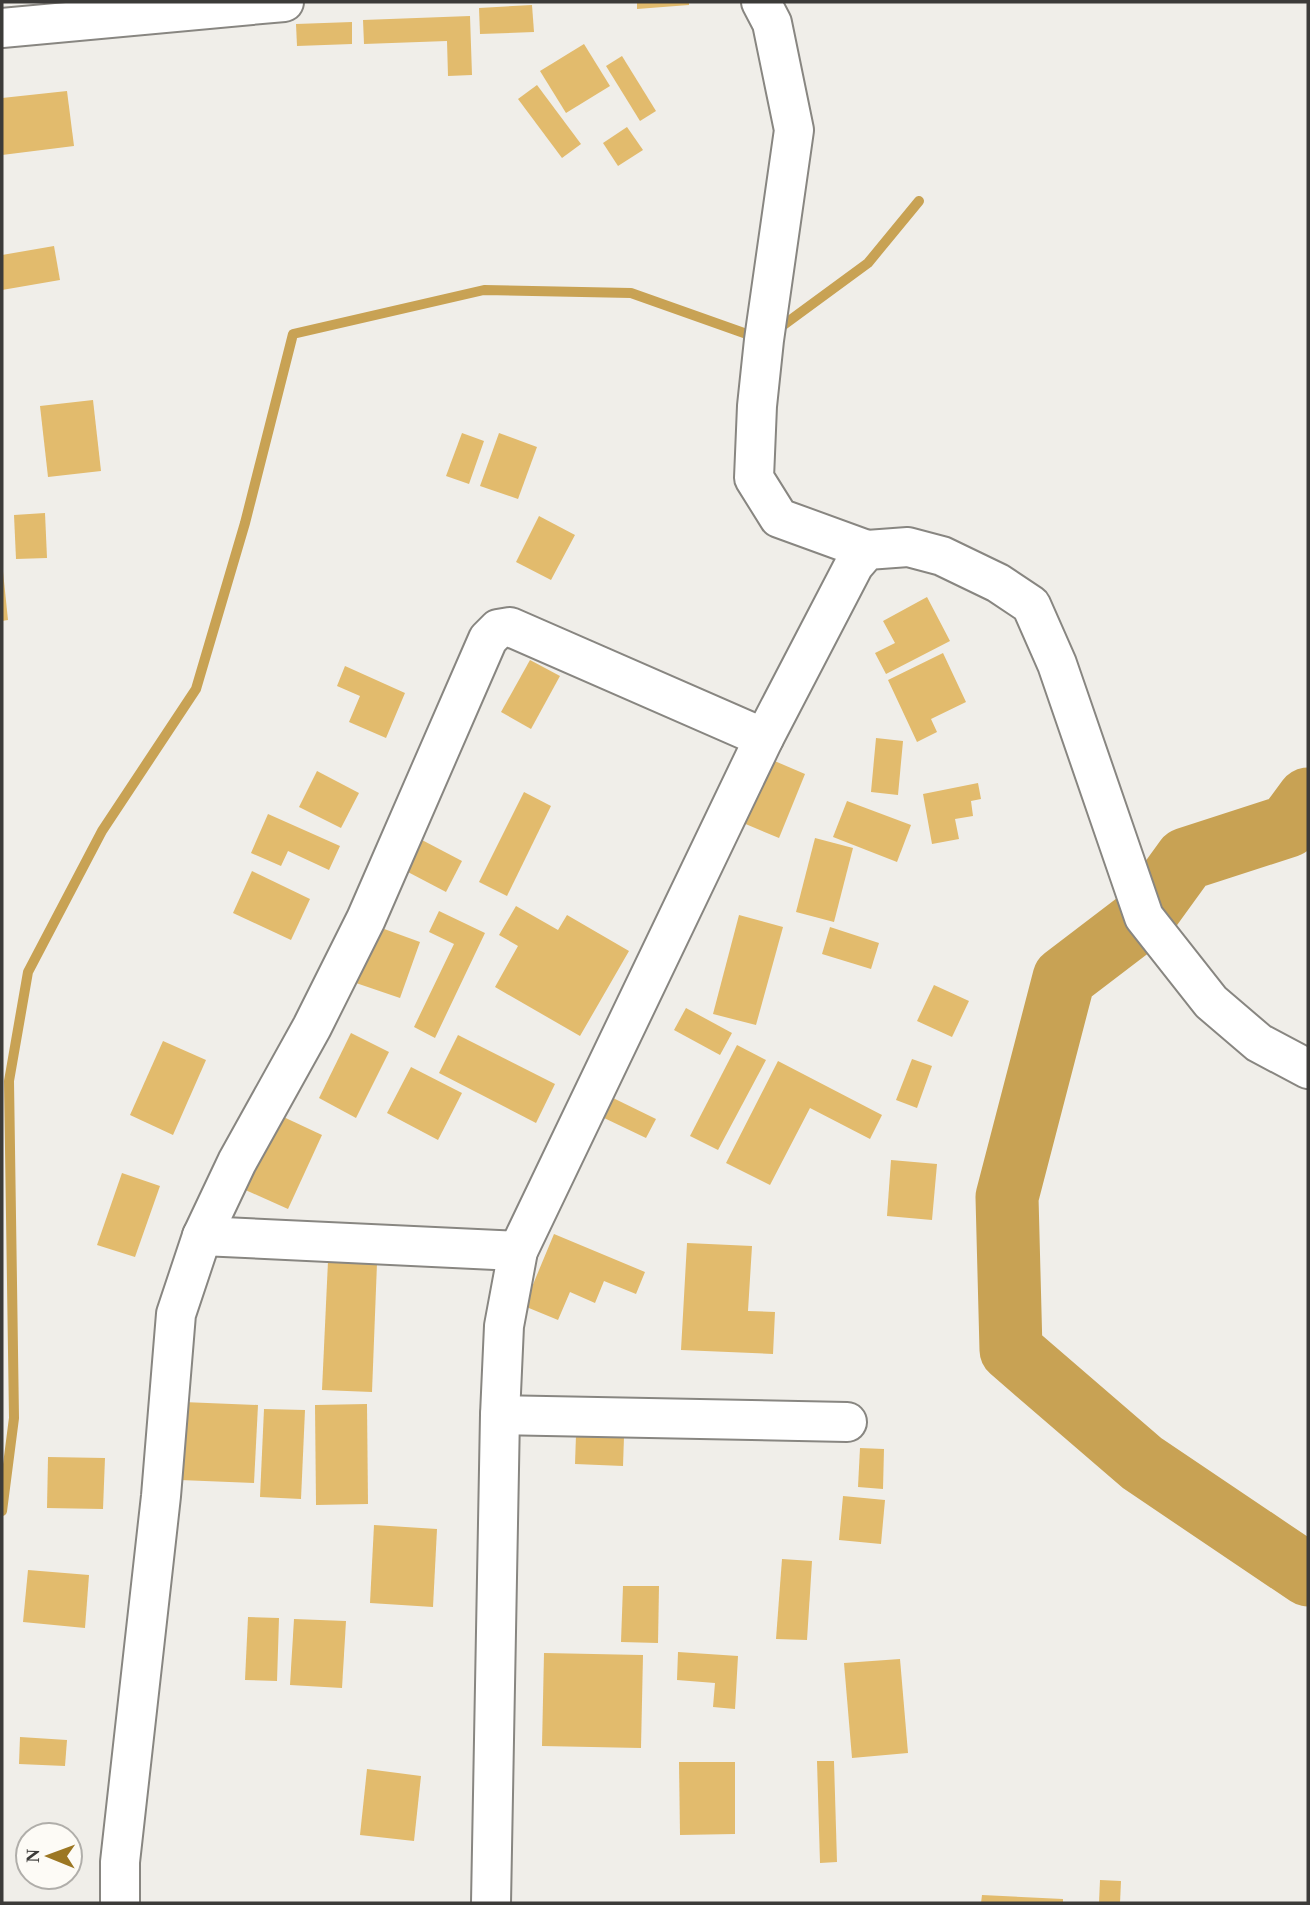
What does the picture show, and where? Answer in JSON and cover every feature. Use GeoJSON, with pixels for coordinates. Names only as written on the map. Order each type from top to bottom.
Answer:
{"type":"FeatureCollection","features":[{"type":"Feature","properties":{"kind":"street"},"geometry":{"type":"LineString","coordinates":[[2,28],[284,2]]}},
{"type":"Feature","properties":{"kind":"street"},"geometry":{"type":"LineString","coordinates":[[761,2],[772,23],[794,130],[764,340],[757,405],[754,478],[779,519],[867,550],[908,547],[942,556],[998,583],[1031,605],[1057,664],[1144,917],[1211,1002],[1259,1043],[1308,1069]]}},
{"type":"Feature","properties":{"kind":"street"},"geometry":{"type":"LineString","coordinates":[[491,1903],[500,1415],[504,1326],[518,1251],[764,737],[854,565],[867,550]]}},
{"type":"Feature","properties":{"kind":"street"},"geometry":{"type":"LineString","coordinates":[[120,1903],[120,1862],[161,1496],[176,1314],[202,1236],[236,1162],[312,1027],[366,919],[488,639],[498,629],[510,628],[764,737]]}},
{"type":"Feature","properties":{"kind":"street"},"geometry":{"type":"LineString","coordinates":[[202,1236],[518,1251]]}},
{"type":"Feature","properties":{"kind":"street"},"geometry":{"type":"LineString","coordinates":[[500,1415],[847,1422]]}},
{"type":"Feature","properties":{"kind":"building"},"geometry":{"type":"Polygon","coordinates":[[[637,2],[689,2],[689,5],[637,9],[637,2]]]}},
{"type":"Feature","properties":{"kind":"building"},"geometry":{"type":"Polygon","coordinates":[[[532,5],[534,32],[480,34],[479,8],[532,5]]]}},
{"type":"Feature","properties":{"kind":"building"},"geometry":{"type":"Polygon","coordinates":[[[470,16],[472,75],[448,76],[447,41],[364,44],[363,20],[470,16]]]}},
{"type":"Feature","properties":{"kind":"building"},"geometry":{"type":"Polygon","coordinates":[[[352,22],[352,44],[297,46],[296,24],[352,22]]]}},
{"type":"Feature","properties":{"kind":"building"},"geometry":{"type":"Polygon","coordinates":[[[584,44],[610,86],[566,113],[540,71],[584,44]]]}},
{"type":"Feature","properties":{"kind":"building"},"geometry":{"type":"Polygon","coordinates":[[[622,56],[656,111],[640,121],[606,66],[622,56]]]}},
{"type":"Feature","properties":{"kind":"building"},"geometry":{"type":"Polygon","coordinates":[[[537,85],[581,144],[562,158],[518,99],[537,85]]]}},
{"type":"Feature","properties":{"kind":"building"},"geometry":{"type":"Polygon","coordinates":[[[67,91],[74,146],[2,155],[2,98],[67,91]]]}},
{"type":"Feature","properties":{"kind":"building"},"geometry":{"type":"Polygon","coordinates":[[[627,127],[643,150],[618,166],[603,143],[627,127]]]}},
{"type":"Feature","properties":{"kind":"building"},"geometry":{"type":"Polygon","coordinates":[[[54,246],[60,280],[2,290],[2,255],[54,246]]]}},
{"type":"Feature","properties":{"kind":"building"},"geometry":{"type":"Polygon","coordinates":[[[93,400],[101,471],[48,477],[40,406],[93,400]]]}},
{"type":"Feature","properties":{"kind":"building"},"geometry":{"type":"Polygon","coordinates":[[[462,433],[484,441],[469,484],[446,476],[462,433]]]}},
{"type":"Feature","properties":{"kind":"building"},"geometry":{"type":"Polygon","coordinates":[[[499,433],[537,447],[518,499],[480,486],[499,433]]]}},
{"type":"Feature","properties":{"kind":"building"},"geometry":{"type":"Polygon","coordinates":[[[45,513],[47,558],[16,559],[14,515],[45,513]]]}},
{"type":"Feature","properties":{"kind":"building"},"geometry":{"type":"Polygon","coordinates":[[[539,516],[575,535],[551,580],[516,562],[539,516]]]}},
{"type":"Feature","properties":{"kind":"building"},"geometry":{"type":"Polygon","coordinates":[[[2,562],[8,620],[2,621],[2,562]]]}},
{"type":"Feature","properties":{"kind":"building"},"geometry":{"type":"Polygon","coordinates":[[[927,597],[950,641],[886,674],[875,653],[895,643],[883,621],[927,597]]]}},
{"type":"Feature","properties":{"kind":"building"},"geometry":{"type":"Polygon","coordinates":[[[943,653],[966,702],[931,719],[937,732],[917,742],[888,680],[943,653]]]}},
{"type":"Feature","properties":{"kind":"building"},"geometry":{"type":"Polygon","coordinates":[[[530,660],[560,676],[531,729],[501,712],[530,660]]]}},
{"type":"Feature","properties":{"kind":"building"},"geometry":{"type":"Polygon","coordinates":[[[345,666],[405,693],[386,738],[349,722],[360,696],[337,686],[345,666]]]}},
{"type":"Feature","properties":{"kind":"building"},"geometry":{"type":"Polygon","coordinates":[[[876,738],[903,741],[898,795],[871,792],[876,738]]]}},
{"type":"Feature","properties":{"kind":"building"},"geometry":{"type":"Polygon","coordinates":[[[763,756],[805,774],[779,838],[736,820],[763,756]]]}},
{"type":"Feature","properties":{"kind":"building"},"geometry":{"type":"Polygon","coordinates":[[[317,771],[359,793],[341,828],[299,807],[317,771]]]}},
{"type":"Feature","properties":{"kind":"building"},"geometry":{"type":"Polygon","coordinates":[[[978,783],[981,799],[971,801],[973,816],[955,819],[959,839],[932,844],[923,794],[978,783]]]}},
{"type":"Feature","properties":{"kind":"building"},"geometry":{"type":"Polygon","coordinates":[[[524,792],[551,806],[507,896],[479,882],[524,792]]]}},
{"type":"Feature","properties":{"kind":"building"},"geometry":{"type":"Polygon","coordinates":[[[847,801],[911,825],[897,862],[833,837],[847,801]]]}},
{"type":"Feature","properties":{"kind":"building"},"geometry":{"type":"Polygon","coordinates":[[[268,814],[340,846],[329,870],[288,851],[281,866],[251,853],[268,814]]]}},
{"type":"Feature","properties":{"kind":"building"},"geometry":{"type":"Polygon","coordinates":[[[815,838],[853,848],[834,922],[796,912],[815,838]]]}},
{"type":"Feature","properties":{"kind":"building"},"geometry":{"type":"Polygon","coordinates":[[[422,840],[462,861],[446,892],[406,871],[422,840]]]}},
{"type":"Feature","properties":{"kind":"building"},"geometry":{"type":"Polygon","coordinates":[[[252,871],[310,899],[291,940],[233,913],[252,871]]]}},
{"type":"Feature","properties":{"kind":"building"},"geometry":{"type":"Polygon","coordinates":[[[516,906],[558,930],[567,915],[629,951],[580,1036],[495,987],[518,946],[499,935],[516,906]]]}},
{"type":"Feature","properties":{"kind":"building"},"geometry":{"type":"Polygon","coordinates":[[[439,911],[485,933],[435,1038],[414,1027],[454,944],[429,932],[439,911]]]}},
{"type":"Feature","properties":{"kind":"building"},"geometry":{"type":"Polygon","coordinates":[[[739,915],[783,927],[756,1025],[713,1014],[739,915]]]}},
{"type":"Feature","properties":{"kind":"building"},"geometry":{"type":"Polygon","coordinates":[[[376,926],[420,942],[400,998],[356,983],[376,926]]]}},
{"type":"Feature","properties":{"kind":"building"},"geometry":{"type":"Polygon","coordinates":[[[830,927],[879,943],[871,969],[822,954],[830,927]]]}},
{"type":"Feature","properties":{"kind":"building"},"geometry":{"type":"Polygon","coordinates":[[[934,985],[969,1001],[952,1037],[917,1021],[934,985]]]}},
{"type":"Feature","properties":{"kind":"building"},"geometry":{"type":"Polygon","coordinates":[[[686,1008],[732,1033],[720,1055],[674,1030],[686,1008]]]}},
{"type":"Feature","properties":{"kind":"building"},"geometry":{"type":"Polygon","coordinates":[[[351,1033],[389,1052],[356,1118],[319,1098],[351,1033]]]}},
{"type":"Feature","properties":{"kind":"building"},"geometry":{"type":"Polygon","coordinates":[[[458,1035],[555,1084],[536,1123],[439,1073],[458,1035]]]}},
{"type":"Feature","properties":{"kind":"building"},"geometry":{"type":"Polygon","coordinates":[[[163,1041],[206,1060],[173,1135],[130,1115],[163,1041]]]}},
{"type":"Feature","properties":{"kind":"building"},"geometry":{"type":"Polygon","coordinates":[[[737,1045],[766,1060],[718,1150],[690,1136],[737,1045]]]}},
{"type":"Feature","properties":{"kind":"building"},"geometry":{"type":"Polygon","coordinates":[[[912,1059],[932,1066],[917,1108],[896,1100],[912,1059]]]}},
{"type":"Feature","properties":{"kind":"building"},"geometry":{"type":"Polygon","coordinates":[[[778,1061],[882,1115],[870,1139],[810,1108],[770,1185],[726,1163],[778,1061]]]}},
{"type":"Feature","properties":{"kind":"building"},"geometry":{"type":"Polygon","coordinates":[[[411,1067],[462,1093],[438,1140],[387,1113],[411,1067]]]}},
{"type":"Feature","properties":{"kind":"building"},"geometry":{"type":"Polygon","coordinates":[[[611,1097],[656,1119],[646,1138],[602,1117],[611,1097]]]}},
{"type":"Feature","properties":{"kind":"building"},"geometry":{"type":"Polygon","coordinates":[[[275,1113],[322,1135],[288,1209],[241,1188],[275,1113]]]}},
{"type":"Feature","properties":{"kind":"building"},"geometry":{"type":"Polygon","coordinates":[[[891,1160],[937,1164],[932,1220],[887,1216],[891,1160]]]}},
{"type":"Feature","properties":{"kind":"building"},"geometry":{"type":"Polygon","coordinates":[[[122,1173],[160,1186],[135,1257],[97,1245],[122,1173]]]}},
{"type":"Feature","properties":{"kind":"building"},"geometry":{"type":"Polygon","coordinates":[[[554,1234],[645,1272],[636,1294],[604,1281],[595,1303],[570,1292],[558,1320],[524,1306],[554,1234]]]}},
{"type":"Feature","properties":{"kind":"building"},"geometry":{"type":"Polygon","coordinates":[[[687,1243],[752,1246],[748,1311],[775,1312],[773,1354],[681,1350],[687,1243]]]}},
{"type":"Feature","properties":{"kind":"building"},"geometry":{"type":"Polygon","coordinates":[[[328,1261],[377,1263],[372,1392],[322,1390],[328,1261]]]}},
{"type":"Feature","properties":{"kind":"building"},"geometry":{"type":"Polygon","coordinates":[[[183,1402],[258,1405],[254,1483],[180,1480],[183,1402]]]}},
{"type":"Feature","properties":{"kind":"building"},"geometry":{"type":"Polygon","coordinates":[[[367,1404],[368,1504],[316,1505],[315,1405],[367,1404]]]}},
{"type":"Feature","properties":{"kind":"building"},"geometry":{"type":"Polygon","coordinates":[[[264,1409],[305,1410],[301,1499],[260,1497],[264,1409]]]}},
{"type":"Feature","properties":{"kind":"building"},"geometry":{"type":"Polygon","coordinates":[[[576,1435],[624,1437],[623,1466],[575,1464],[576,1435]]]}},
{"type":"Feature","properties":{"kind":"building"},"geometry":{"type":"Polygon","coordinates":[[[860,1448],[884,1449],[883,1489],[858,1487],[860,1448]]]}},
{"type":"Feature","properties":{"kind":"building"},"geometry":{"type":"Polygon","coordinates":[[[48,1457],[105,1458],[103,1509],[47,1508],[48,1457]]]}},
{"type":"Feature","properties":{"kind":"building"},"geometry":{"type":"Polygon","coordinates":[[[843,1496],[885,1500],[881,1544],[839,1540],[843,1496]]]}},
{"type":"Feature","properties":{"kind":"building"},"geometry":{"type":"Polygon","coordinates":[[[374,1525],[437,1529],[433,1607],[370,1603],[374,1525]]]}},
{"type":"Feature","properties":{"kind":"building"},"geometry":{"type":"Polygon","coordinates":[[[782,1559],[812,1561],[807,1640],[776,1639],[782,1559]]]}},
{"type":"Feature","properties":{"kind":"building"},"geometry":{"type":"Polygon","coordinates":[[[28,1570],[89,1575],[85,1628],[23,1622],[28,1570]]]}},
{"type":"Feature","properties":{"kind":"building"},"geometry":{"type":"Polygon","coordinates":[[[623,1586],[659,1586],[658,1643],[621,1642],[623,1586]]]}},
{"type":"Feature","properties":{"kind":"building"},"geometry":{"type":"Polygon","coordinates":[[[248,1617],[279,1618],[277,1681],[245,1680],[248,1617]]]}},
{"type":"Feature","properties":{"kind":"building"},"geometry":{"type":"Polygon","coordinates":[[[294,1619],[346,1621],[342,1688],[290,1685],[294,1619]]]}},
{"type":"Feature","properties":{"kind":"building"},"geometry":{"type":"Polygon","coordinates":[[[678,1652],[738,1656],[735,1709],[713,1707],[715,1683],[677,1680],[678,1652]]]}},
{"type":"Feature","properties":{"kind":"building"},"geometry":{"type":"Polygon","coordinates":[[[544,1653],[643,1655],[641,1748],[542,1746],[544,1653]]]}},
{"type":"Feature","properties":{"kind":"building"},"geometry":{"type":"Polygon","coordinates":[[[900,1659],[908,1753],[852,1758],[844,1663],[900,1659]]]}},
{"type":"Feature","properties":{"kind":"building"},"geometry":{"type":"Polygon","coordinates":[[[20,1737],[67,1740],[65,1766],[19,1764],[20,1737]]]}},
{"type":"Feature","properties":{"kind":"building"},"geometry":{"type":"Polygon","coordinates":[[[817,1761],[834,1761],[837,1862],[820,1863],[817,1761]]]}},
{"type":"Feature","properties":{"kind":"building"},"geometry":{"type":"Polygon","coordinates":[[[679,1762],[735,1762],[735,1834],[680,1835],[679,1762]]]}},
{"type":"Feature","properties":{"kind":"building"},"geometry":{"type":"Polygon","coordinates":[[[367,1769],[421,1776],[414,1841],[360,1835],[367,1769]]]}},
{"type":"Feature","properties":{"kind":"building"},"geometry":{"type":"Polygon","coordinates":[[[1100,1880],[1121,1881],[1120,1903],[1099,1903],[1100,1880]]]}},
{"type":"Feature","properties":{"kind":"building"},"geometry":{"type":"Polygon","coordinates":[[[982,1895],[1063,1899],[1063,1903],[981,1903],[982,1895]]]}},
{"type":"Feature","properties":{"kind":"waterway"},"geometry":{"type":"LineString","coordinates":[[774,332],[868,263],[919,201]]}},
{"type":"Feature","properties":{"kind":"waterway"},"geometry":{"type":"LineString","coordinates":[[2,1511],[14,1418],[9,1081],[28,972],[102,831],[196,689],[245,523],[293,334],[484,290],[631,293],[758,338]]}},
{"type":"Feature","properties":{"kind":"waterway"},"geometry":{"type":"LineString","coordinates":[[1308,799],[1288,826],[1186,859],[1144,917],[1064,978],[1007,1197],[1011,1350],[1142,1463],[1308,1575]]}}]}
